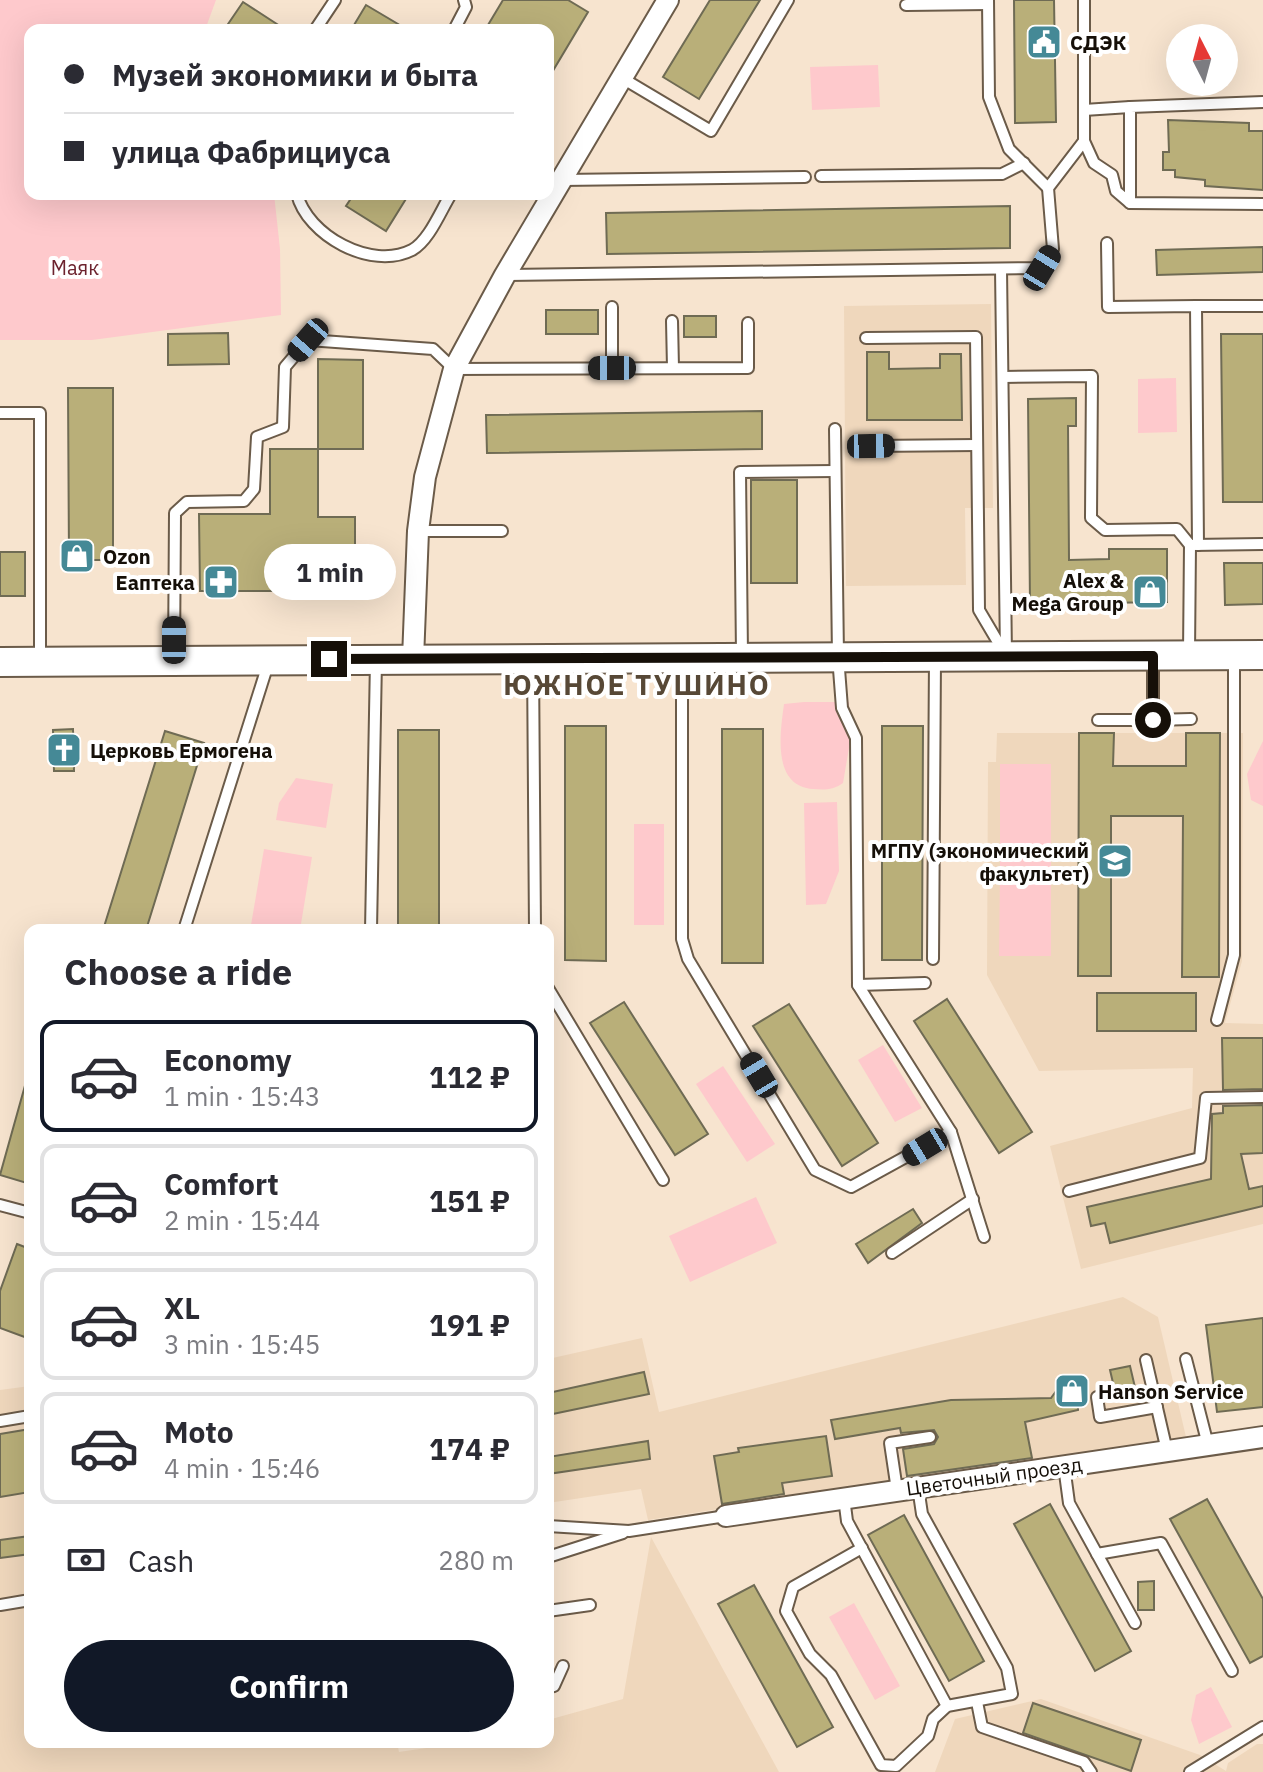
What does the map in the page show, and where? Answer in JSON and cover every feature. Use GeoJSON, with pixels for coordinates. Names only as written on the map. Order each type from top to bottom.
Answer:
{"type":"FeatureCollection","features":[{"type":"Feature","properties":{"kind":"main road"},"geometry":{"type":"LineString","coordinates":[[0,662],[1263,655]]}},
{"type":"Feature","properties":{"kind":"street"},"geometry":{"type":"LineString","coordinates":[[554,188],[668,0]]}},
{"type":"Feature","properties":{"kind":"street"},"geometry":{"type":"LineString","coordinates":[[413,659],[418,531],[431,448],[454,369],[547,200]]}},
{"type":"Feature","properties":{"kind":"street","name":"Цветочный проезд"},"geometry":{"type":"LineString","coordinates":[[726,1516],[1263,1437]]}},
{"type":"Feature","properties":{"kind":"lane"},"geometry":{"type":"LineString","coordinates":[[319,24],[335,0]]}},
{"type":"Feature","properties":{"kind":"lane"},"geometry":{"type":"LineString","coordinates":[[457,24],[466,7],[464,0]]}},
{"type":"Feature","properties":{"kind":"lane"},"geometry":{"type":"LineString","coordinates":[[622,78],[711,131],[788,0]]}},
{"type":"Feature","properties":{"kind":"lane"},"geometry":{"type":"LineString","coordinates":[[1084,0],[1084,141],[1094,163],[1112,175],[1116,191],[1130,203],[1263,204]]}},
{"type":"Feature","properties":{"kind":"lane"},"geometry":{"type":"LineString","coordinates":[[505,275],[1042,268],[1053,249],[1048,188],[1009,149],[989,97],[988,2],[906,5]]}},
{"type":"Feature","properties":{"kind":"lane"},"geometry":{"type":"LineString","coordinates":[[1084,110],[1263,102]]}},
{"type":"Feature","properties":{"kind":"lane"},"geometry":{"type":"LineString","coordinates":[[1130,107],[1130,203]]}},
{"type":"Feature","properties":{"kind":"lane"},"geometry":{"type":"LineString","coordinates":[[1048,188],[1084,141]]}},
{"type":"Feature","properties":{"kind":"lane"},"geometry":{"type":"LineString","coordinates":[[821,176],[1002,174],[1024,163]]}},
{"type":"Feature","properties":{"kind":"lane"},"geometry":{"type":"LineString","coordinates":[[554,191],[805,177]]}},
{"type":"Feature","properties":{"kind":"lane"},"geometry":{"type":"LineString","coordinates":[[299,200],[307,220],[331,240],[373,254],[387,255],[409,251],[420,245],[447,200]]}},
{"type":"Feature","properties":{"kind":"lane"},"geometry":{"type":"LineString","coordinates":[[1107,243],[1108,307],[1263,306]]}},
{"type":"Feature","properties":{"kind":"lane"},"geometry":{"type":"LineString","coordinates":[[1001,269],[1006,656]]}},
{"type":"Feature","properties":{"kind":"lane"},"geometry":{"type":"LineString","coordinates":[[1189,655],[1194,545],[1196,306]]}},
{"type":"Feature","properties":{"kind":"lane"},"geometry":{"type":"LineString","coordinates":[[612,307],[612,368]]}},
{"type":"Feature","properties":{"kind":"lane"},"geometry":{"type":"LineString","coordinates":[[672,321],[673,368]]}},
{"type":"Feature","properties":{"kind":"lane"},"geometry":{"type":"LineString","coordinates":[[174,661],[175,513],[187,502],[244,501],[254,489],[257,437],[283,427],[285,367],[308,340],[433,349],[454,369],[748,368],[748,323]]}},
{"type":"Feature","properties":{"kind":"lane"},"geometry":{"type":"LineString","coordinates":[[866,338],[976,337],[979,610],[1006,656]]}},
{"type":"Feature","properties":{"kind":"lane"},"geometry":{"type":"LineString","coordinates":[[1003,377],[1092,376],[1091,518],[1105,530],[1177,529],[1194,545],[1263,544]]}},
{"type":"Feature","properties":{"kind":"lane"},"geometry":{"type":"LineString","coordinates":[[0,413],[40,413],[40,661]]}},
{"type":"Feature","properties":{"kind":"lane"},"geometry":{"type":"LineString","coordinates":[[835,429],[838,656],[842,708],[856,738],[858,985],[951,1132],[984,1237]]}},
{"type":"Feature","properties":{"kind":"lane"},"geometry":{"type":"LineString","coordinates":[[871,446],[977,445]]}},
{"type":"Feature","properties":{"kind":"lane"},"geometry":{"type":"LineString","coordinates":[[742,657],[740,472],[835,471]]}},
{"type":"Feature","properties":{"kind":"lane"},"geometry":{"type":"LineString","coordinates":[[418,531],[502,531]]}},
{"type":"Feature","properties":{"kind":"lane"},"geometry":{"type":"LineString","coordinates":[[933,959],[935,656]]}},
{"type":"Feature","properties":{"kind":"lane"},"geometry":{"type":"LineString","coordinates":[[1153,656],[1153,720]]}},
{"type":"Feature","properties":{"kind":"lane"},"geometry":{"type":"LineString","coordinates":[[1217,1020],[1234,955],[1234,656]]}},
{"type":"Feature","properties":{"kind":"lane"},"geometry":{"type":"LineString","coordinates":[[682,657],[682,939],[688,959],[815,1170],[851,1187],[951,1132]]}},
{"type":"Feature","properties":{"kind":"lane"},"geometry":{"type":"LineString","coordinates":[[533,658],[535,924]]}},
{"type":"Feature","properties":{"kind":"lane"},"geometry":{"type":"LineString","coordinates":[[371,924],[376,659]]}},
{"type":"Feature","properties":{"kind":"lane"},"geometry":{"type":"LineString","coordinates":[[186,924],[270,660]]}},
{"type":"Feature","properties":{"kind":"lane"},"geometry":{"type":"LineString","coordinates":[[1098,720],[1191,719]]}},
{"type":"Feature","properties":{"kind":"lane"},"geometry":{"type":"LineString","coordinates":[[858,985],[925,983]]}},
{"type":"Feature","properties":{"kind":"lane"},"geometry":{"type":"LineString","coordinates":[[554,998],[663,1180]]}},
{"type":"Feature","properties":{"kind":"lane"},"geometry":{"type":"LineString","coordinates":[[1069,1191],[1200,1158],[1206,1098],[1263,1097]]}},
{"type":"Feature","properties":{"kind":"lane"},"geometry":{"type":"LineString","coordinates":[[892,1253],[973,1199]]}},
{"type":"Feature","properties":{"kind":"lane"},"geometry":{"type":"LineString","coordinates":[[0,1205],[24,1211]]}},
{"type":"Feature","properties":{"kind":"lane"},"geometry":{"type":"LineString","coordinates":[[1186,1359],[1208,1445]]}},
{"type":"Feature","properties":{"kind":"lane"},"geometry":{"type":"LineString","coordinates":[[1146,1360],[1167,1451]]}},
{"type":"Feature","properties":{"kind":"lane"},"geometry":{"type":"LineString","coordinates":[[1097,1397],[1100,1417],[1157,1407]]}},
{"type":"Feature","properties":{"kind":"lane"},"geometry":{"type":"LineString","coordinates":[[0,1421],[24,1417]]}},
{"type":"Feature","properties":{"kind":"lane"},"geometry":{"type":"LineString","coordinates":[[897,1490],[890,1443],[930,1437]]}},
{"type":"Feature","properties":{"kind":"lane"},"geometry":{"type":"LineString","coordinates":[[1064,1466],[1069,1503],[1135,1623]]}},
{"type":"Feature","properties":{"kind":"lane"},"geometry":{"type":"LineString","coordinates":[[862,1548],[793,1587],[786,1611],[810,1654],[831,1675],[881,1765],[896,1766],[928,1736],[933,1719],[947,1706],[1012,1694],[1007,1668],[922,1514],[918,1487]]}},
{"type":"Feature","properties":{"kind":"lane"},"geometry":{"type":"LineString","coordinates":[[844,1498],[847,1521],[947,1706]]}},
{"type":"Feature","properties":{"kind":"lane"},"geometry":{"type":"LineString","coordinates":[[554,1555],[629,1531],[726,1516]]}},
{"type":"Feature","properties":{"kind":"lane"},"geometry":{"type":"LineString","coordinates":[[554,1526],[629,1531]]}},
{"type":"Feature","properties":{"kind":"lane"},"geometry":{"type":"LineString","coordinates":[[1097,1554],[1161,1543],[1232,1671]]}},
{"type":"Feature","properties":{"kind":"lane"},"geometry":{"type":"LineString","coordinates":[[0,1605],[24,1601]]}},
{"type":"Feature","properties":{"kind":"lane"},"geometry":{"type":"LineString","coordinates":[[554,1610],[590,1605]]}},
{"type":"Feature","properties":{"kind":"lane"},"geometry":{"type":"LineString","coordinates":[[554,1686],[563,1666]]}},
{"type":"Feature","properties":{"kind":"lane"},"geometry":{"type":"LineString","coordinates":[[977,1702],[982,1727],[1084,1762],[1091,1772]]}},
{"type":"Feature","properties":{"kind":"lane"},"geometry":{"type":"LineString","coordinates":[[1190,1772],[1263,1727]]}},
{"type":"Feature","properties":{"kind":"shaded area"},"geometry":{"type":"Polygon","coordinates":[[[991,304],[993,508],[965,508],[966,585],[846,586],[844,306],[991,304]]]}},
{"type":"Feature","properties":{"kind":"shaded area","name":"МГПУ (экономический факультет)"},"geometry":{"type":"Polygon","coordinates":[[[997,733],[1243,733],[1242,961],[1225,1023],[1263,1024],[1263,1224],[1081,1269],[1050,1146],[1192,1108],[1193,1068],[1039,1071],[987,975],[988,762],[996,762],[997,733]]]}},
{"type":"Feature","properties":{"kind":"shaded area"},"geometry":{"type":"Polygon","coordinates":[[[1123,1297],[1158,1317],[1186,1437],[648,1520],[641,1489],[554,1502],[554,1358],[642,1338],[659,1412],[1123,1297]]]}},
{"type":"Feature","properties":{"kind":"shaded area"},"geometry":{"type":"Polygon","coordinates":[[[24,1387],[24,1748],[398,1748],[399,1752],[426,1748],[554,1748],[554,1718],[623,1699],[651,1537],[779,1772],[0,1772],[0,1390],[24,1387]]]}},
{"type":"Feature","properties":{"kind":"shaded area"},"geometry":{"type":"Polygon","coordinates":[[[1041,1699],[1200,1755],[1226,1771],[1228,1763],[1257,1744],[1263,1744],[1263,1772],[935,1772],[955,1719],[1041,1699]]]}},
{"type":"Feature","properties":{"kind":"green space","name":"Маяк"},"geometry":{"type":"Polygon","coordinates":[[[0,0],[216,0],[207,24],[24,24],[24,200],[275,200],[280,249],[281,315],[92,340],[0,340],[0,0]]]}},
{"type":"Feature","properties":{"kind":"green space"},"geometry":{"type":"Polygon","coordinates":[[[878,65],[880,107],[812,110],[810,67],[878,65]]]}},
{"type":"Feature","properties":{"kind":"green space"},"geometry":{"type":"Polygon","coordinates":[[[1176,378],[1177,432],[1138,433],[1138,379],[1176,378]]]}},
{"type":"Feature","properties":{"kind":"green space"},"geometry":{"type":"Polygon","coordinates":[[[849,702],[849,748],[843,783],[836,787],[813,789],[800,786],[785,769],[781,743],[784,704],[849,702]]]}},
{"type":"Feature","properties":{"kind":"green space"},"geometry":{"type":"Polygon","coordinates":[[[1263,741],[1263,806],[1251,800],[1247,774],[1263,741]]]}},
{"type":"Feature","properties":{"kind":"green space"},"geometry":{"type":"Polygon","coordinates":[[[1000,764],[1051,764],[1051,867],[1000,866],[1000,764]]]}},
{"type":"Feature","properties":{"kind":"green space"},"geometry":{"type":"Polygon","coordinates":[[[296,778],[333,784],[326,828],[276,820],[279,803],[296,778]]]}},
{"type":"Feature","properties":{"kind":"green space"},"geometry":{"type":"Polygon","coordinates":[[[837,802],[839,871],[826,904],[806,905],[804,803],[837,802]]]}},
{"type":"Feature","properties":{"kind":"green space"},"geometry":{"type":"Polygon","coordinates":[[[634,824],[664,824],[664,925],[634,925],[634,824]]]}},
{"type":"Feature","properties":{"kind":"green space"},"geometry":{"type":"Polygon","coordinates":[[[264,849],[312,857],[301,924],[251,924],[264,849]]]}},
{"type":"Feature","properties":{"kind":"green space"},"geometry":{"type":"Polygon","coordinates":[[[1000,874],[1051,874],[1051,956],[999,956],[1000,874]]]}},
{"type":"Feature","properties":{"kind":"green space"},"geometry":{"type":"Polygon","coordinates":[[[883,1045],[922,1108],[895,1122],[858,1060],[883,1045]]]}},
{"type":"Feature","properties":{"kind":"green space"},"geometry":{"type":"Polygon","coordinates":[[[723,1066],[775,1144],[747,1162],[696,1084],[723,1066]]]}},
{"type":"Feature","properties":{"kind":"green space"},"geometry":{"type":"Polygon","coordinates":[[[756,1197],[777,1243],[690,1282],[669,1236],[756,1197]]]}},
{"type":"Feature","properties":{"kind":"green space"},"geometry":{"type":"Polygon","coordinates":[[[854,1603],[900,1686],[875,1700],[829,1617],[854,1603]]]}},
{"type":"Feature","properties":{"kind":"green space"},"geometry":{"type":"Polygon","coordinates":[[[1211,1687],[1232,1727],[1199,1744],[1191,1720],[1196,1695],[1211,1687]]]}},
{"type":"Feature","properties":{"kind":"building"},"geometry":{"type":"Polygon","coordinates":[[[503,0],[568,0],[588,12],[554,69],[554,24],[489,24],[503,0]]]}},
{"type":"Feature","properties":{"kind":"building"},"geometry":{"type":"Polygon","coordinates":[[[710,0],[760,0],[699,99],[663,77],[710,0]]]}},
{"type":"Feature","properties":{"kind":"building"},"geometry":{"type":"Polygon","coordinates":[[[1014,0],[1054,0],[1056,122],[1015,123],[1014,0]]]}},
{"type":"Feature","properties":{"kind":"building"},"geometry":{"type":"Polygon","coordinates":[[[243,2],[277,24],[228,24],[243,2]]]}},
{"type":"Feature","properties":{"kind":"building"},"geometry":{"type":"Polygon","coordinates":[[[366,5],[398,24],[355,24],[366,5]]]}},
{"type":"Feature","properties":{"kind":"building"},"geometry":{"type":"Polygon","coordinates":[[[1168,120],[1249,123],[1249,131],[1263,131],[1263,190],[1205,186],[1205,180],[1175,177],[1175,170],[1163,170],[1163,152],[1169,152],[1168,120]]]}},
{"type":"Feature","properties":{"kind":"building"},"geometry":{"type":"Polygon","coordinates":[[[350,200],[405,200],[386,231],[346,206],[350,200]]]}},
{"type":"Feature","properties":{"kind":"building"},"geometry":{"type":"Polygon","coordinates":[[[1010,206],[1010,248],[607,254],[606,213],[1010,206]]]}},
{"type":"Feature","properties":{"kind":"building"},"geometry":{"type":"Polygon","coordinates":[[[1263,247],[1263,272],[1157,275],[1156,250],[1263,247]]]}},
{"type":"Feature","properties":{"kind":"building"},"geometry":{"type":"Polygon","coordinates":[[[546,310],[598,310],[598,334],[546,334],[546,310]]]}},
{"type":"Feature","properties":{"kind":"building"},"geometry":{"type":"Polygon","coordinates":[[[684,316],[716,316],[716,337],[684,337],[684,316]]]}},
{"type":"Feature","properties":{"kind":"building"},"geometry":{"type":"Polygon","coordinates":[[[228,333],[229,364],[168,365],[168,334],[228,333]]]}},
{"type":"Feature","properties":{"kind":"building"},"geometry":{"type":"Polygon","coordinates":[[[1221,334],[1263,334],[1263,502],[1223,502],[1221,334]]]}},
{"type":"Feature","properties":{"kind":"building"},"geometry":{"type":"Polygon","coordinates":[[[867,352],[889,352],[889,369],[940,368],[940,354],[961,354],[962,420],[867,420],[867,352]]]}},
{"type":"Feature","properties":{"kind":"building"},"geometry":{"type":"Polygon","coordinates":[[[318,359],[363,360],[363,449],[318,449],[318,359]]]}},
{"type":"Feature","properties":{"kind":"building"},"geometry":{"type":"Polygon","coordinates":[[[68,388],[113,388],[113,560],[69,560],[68,388]]]}},
{"type":"Feature","properties":{"kind":"building"},"geometry":{"type":"Polygon","coordinates":[[[1076,398],[1076,426],[1068,426],[1069,560],[1109,559],[1109,549],[1167,549],[1167,602],[1030,604],[1028,399],[1076,398]]]}},
{"type":"Feature","properties":{"kind":"building"},"geometry":{"type":"Polygon","coordinates":[[[762,411],[762,449],[487,453],[486,415],[762,411]]]}},
{"type":"Feature","properties":{"kind":"building"},"geometry":{"type":"Polygon","coordinates":[[[270,449],[318,449],[318,517],[355,517],[355,591],[200,591],[199,514],[270,514],[270,449]]]}},
{"type":"Feature","properties":{"kind":"building"},"geometry":{"type":"Polygon","coordinates":[[[751,480],[797,480],[797,583],[751,583],[751,480]]]}},
{"type":"Feature","properties":{"kind":"building"},"geometry":{"type":"Polygon","coordinates":[[[0,552],[25,552],[25,596],[0,596],[0,552]]]}},
{"type":"Feature","properties":{"kind":"building"},"geometry":{"type":"Polygon","coordinates":[[[1224,563],[1263,563],[1263,604],[1225,605],[1224,563]]]}},
{"type":"Feature","properties":{"kind":"building"},"geometry":{"type":"Polygon","coordinates":[[[565,726],[606,726],[606,961],[565,960],[565,726]]]}},
{"type":"Feature","properties":{"kind":"building"},"geometry":{"type":"Polygon","coordinates":[[[882,726],[923,726],[922,960],[882,960],[882,726]]]}},
{"type":"Feature","properties":{"kind":"building","name":"Церковь Ермогена"},"geometry":{"type":"Polygon","coordinates":[[[73,729],[74,771],[54,771],[53,730],[73,729]]]}},
{"type":"Feature","properties":{"kind":"building"},"geometry":{"type":"Polygon","coordinates":[[[722,729],[763,729],[763,963],[722,963],[722,729]]]}},
{"type":"Feature","properties":{"kind":"building"},"geometry":{"type":"Polygon","coordinates":[[[398,730],[439,730],[439,924],[398,924],[398,730]]]}},
{"type":"Feature","properties":{"kind":"building"},"geometry":{"type":"Polygon","coordinates":[[[165,731],[204,743],[148,924],[105,924],[165,731]]]}},
{"type":"Feature","properties":{"kind":"building"},"geometry":{"type":"Polygon","coordinates":[[[1079,733],[1114,733],[1113,766],[1186,766],[1186,733],[1220,733],[1219,977],[1182,977],[1183,816],[1111,816],[1111,976],[1078,976],[1079,733]]]}},
{"type":"Feature","properties":{"kind":"building"},"geometry":{"type":"Polygon","coordinates":[[[1097,993],[1196,993],[1196,1031],[1097,1031],[1097,993]]]}},
{"type":"Feature","properties":{"kind":"building"},"geometry":{"type":"Polygon","coordinates":[[[947,999],[1032,1132],[999,1153],[914,1021],[947,999]]]}},
{"type":"Feature","properties":{"kind":"building"},"geometry":{"type":"Polygon","coordinates":[[[624,1002],[708,1134],[675,1155],[590,1023],[624,1002]]]}},
{"type":"Feature","properties":{"kind":"building"},"geometry":{"type":"Polygon","coordinates":[[[789,1004],[878,1143],[842,1166],[753,1026],[789,1004]]]}},
{"type":"Feature","properties":{"kind":"building"},"geometry":{"type":"Polygon","coordinates":[[[1222,1038],[1263,1038],[1263,1089],[1223,1090],[1222,1038]]]}},
{"type":"Feature","properties":{"kind":"building"},"geometry":{"type":"Polygon","coordinates":[[[24,1089],[24,1182],[0,1175],[24,1089]]]}},
{"type":"Feature","properties":{"kind":"building"},"geometry":{"type":"Polygon","coordinates":[[[1263,1105],[1263,1153],[1241,1154],[1249,1189],[1263,1186],[1263,1206],[1110,1243],[1105,1223],[1091,1226],[1087,1207],[1211,1179],[1212,1114],[1223,1113],[1223,1106],[1263,1105]]]}},
{"type":"Feature","properties":{"kind":"building"},"geometry":{"type":"Polygon","coordinates":[[[913,1209],[922,1223],[868,1263],[856,1244],[913,1209]]]}},
{"type":"Feature","properties":{"kind":"building"},"geometry":{"type":"Polygon","coordinates":[[[17,1244],[24,1247],[24,1337],[0,1328],[0,1291],[17,1244]]]}},
{"type":"Feature","properties":{"kind":"building"},"geometry":{"type":"Polygon","coordinates":[[[1263,1318],[1263,1407],[1217,1412],[1206,1325],[1263,1318]]]}},
{"type":"Feature","properties":{"kind":"building"},"geometry":{"type":"Polygon","coordinates":[[[1130,1366],[1137,1396],[1117,1400],[1110,1370],[1130,1366]]]}},
{"type":"Feature","properties":{"kind":"building"},"geometry":{"type":"Polygon","coordinates":[[[644,1372],[649,1394],[554,1414],[554,1392],[644,1372]]]}},
{"type":"Feature","properties":{"kind":"building"},"geometry":{"type":"Polygon","coordinates":[[[1077,1378],[1078,1410],[1025,1422],[1032,1458],[907,1476],[903,1449],[934,1444],[938,1437],[934,1430],[901,1433],[900,1428],[835,1439],[831,1420],[951,1400],[1051,1398],[1065,1379],[1077,1378]]]}},
{"type":"Feature","properties":{"kind":"building"},"geometry":{"type":"Polygon","coordinates":[[[24,1430],[24,1493],[0,1497],[0,1434],[24,1430]]]}},
{"type":"Feature","properties":{"kind":"building"},"geometry":{"type":"Polygon","coordinates":[[[826,1436],[832,1476],[782,1483],[784,1494],[722,1504],[714,1456],[739,1452],[738,1448],[826,1436]]]}},
{"type":"Feature","properties":{"kind":"building"},"geometry":{"type":"Polygon","coordinates":[[[648,1441],[650,1459],[554,1473],[554,1456],[648,1441]]]}},
{"type":"Feature","properties":{"kind":"building"},"geometry":{"type":"Polygon","coordinates":[[[1207,1499],[1263,1599],[1263,1656],[1250,1663],[1170,1519],[1207,1499]]]}},
{"type":"Feature","properties":{"kind":"building"},"geometry":{"type":"Polygon","coordinates":[[[1050,1504],[1131,1651],[1095,1671],[1014,1524],[1050,1504]]]}},
{"type":"Feature","properties":{"kind":"building"},"geometry":{"type":"Polygon","coordinates":[[[904,1515],[984,1661],[949,1681],[868,1535],[904,1515]]]}},
{"type":"Feature","properties":{"kind":"building"},"geometry":{"type":"Polygon","coordinates":[[[24,1537],[24,1555],[0,1558],[0,1540],[24,1537]]]}},
{"type":"Feature","properties":{"kind":"building"},"geometry":{"type":"Polygon","coordinates":[[[1154,1581],[1154,1610],[1138,1610],[1138,1582],[1154,1581]]]}},
{"type":"Feature","properties":{"kind":"building"},"geometry":{"type":"Polygon","coordinates":[[[754,1585],[833,1727],[797,1747],[718,1604],[754,1585]]]}},
{"type":"Feature","properties":{"kind":"building"},"geometry":{"type":"Polygon","coordinates":[[[1033,1703],[1141,1740],[1131,1771],[1023,1733],[1033,1703]]]}},
{"type":"Feature","properties":{"kind":"place","name":"СДЭК"},"geometry":{"type":"Point","coordinates":[1044,42]}},
{"type":"Feature","properties":{"kind":"place","name":"Ozon"},"geometry":{"type":"Point","coordinates":[77,556]}},
{"type":"Feature","properties":{"kind":"place","name":"Еаптека"},"geometry":{"type":"Point","coordinates":[221,582]}},
{"type":"Feature","properties":{"kind":"place","name":"Alex & Mega Group"},"geometry":{"type":"Point","coordinates":[1150,592]}},
{"type":"Feature","properties":{"kind":"place","name":"Церковь Ермогена"},"geometry":{"type":"Point","coordinates":[64,750]}},
{"type":"Feature","properties":{"kind":"place","name":"МГПУ (экономический факультет)"},"geometry":{"type":"Point","coordinates":[1115,861]}},
{"type":"Feature","properties":{"kind":"place","name":"Hanson Service"},"geometry":{"type":"Point","coordinates":[1072,1391]}},
{"type":"Feature","properties":{"kind":"district","name":"ЮЖНОЕ ТУШИНО"},"geometry":{"type":"Point","coordinates":[637,684]}},
{"type":"Feature","properties":{"kind":"route"},"geometry":{"type":"LineString","coordinates":[[329,659],[1153,656],[1153,720]]}}]}
